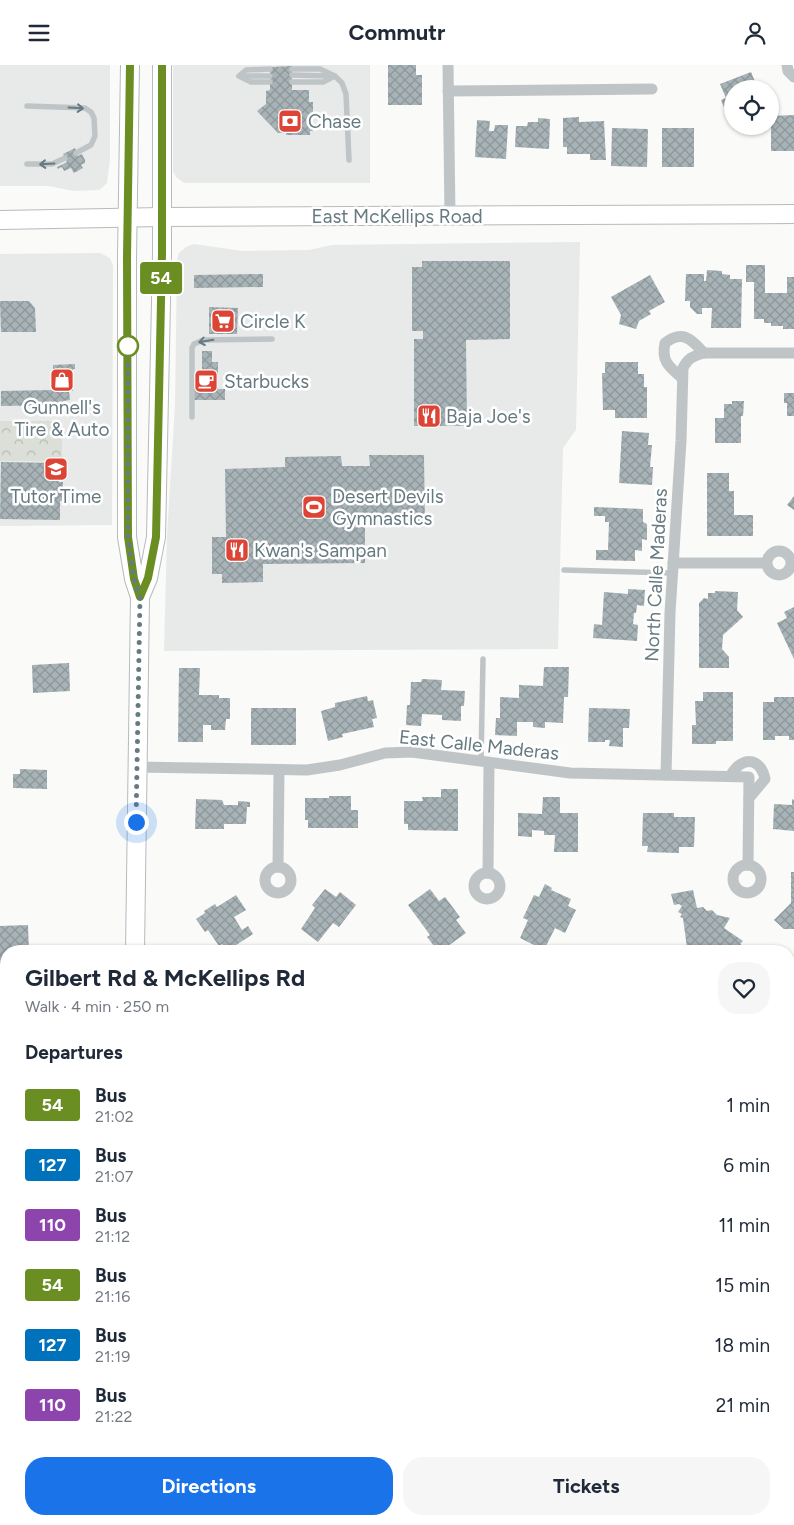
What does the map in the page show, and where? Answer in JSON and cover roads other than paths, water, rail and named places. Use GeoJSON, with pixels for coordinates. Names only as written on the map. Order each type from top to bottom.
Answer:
{"type":"FeatureCollection","features":[{"type":"Feature","properties":{"kind":"main road"},"geometry":{"type":"LineString","coordinates":[[130,65],[128,537],[134,579],[140,597],[135,945]]}},
{"type":"Feature","properties":{"kind":"main road"},"geometry":{"type":"LineString","coordinates":[[140,597],[148,578],[156,537],[162,217],[162,65]]}},
{"type":"Feature","properties":{"kind":"main road","name":"East McKellips Road"},"geometry":{"type":"LineString","coordinates":[[0,220],[162,217],[794,214]]}},
{"type":"Feature","properties":{"kind":"street"},"geometry":{"type":"LineString","coordinates":[[448,65],[450,216]]}},
{"type":"Feature","properties":{"kind":"street"},"geometry":{"type":"LineString","coordinates":[[787,65],[793,77]]}},
{"type":"Feature","properties":{"kind":"street"},"geometry":{"type":"LineString","coordinates":[[448,91],[652,89]]}},
{"type":"Feature","properties":{"kind":"street"},"geometry":{"type":"LineString","coordinates":[[682,378],[668,367],[664,350],[666,343],[676,337],[692,339],[704,353],[794,353]]}},
{"type":"Feature","properties":{"kind":"street","name":"North Calle Maderas"},"geometry":{"type":"LineString","coordinates":[[666,775],[672,568],[681,441],[682,378],[683,368],[687,360],[695,355],[704,353]]}},
{"type":"Feature","properties":{"kind":"street"},"geometry":{"type":"LineString","coordinates":[[672,568],[766,563]]}},
{"type":"Feature","properties":{"kind":"street","name":"East Calle Maderas"},"geometry":{"type":"LineString","coordinates":[[137,767],[280,770],[328,768],[385,753],[412,752],[577,773],[749,777],[748,865]]}},
{"type":"Feature","properties":{"kind":"street"},"geometry":{"type":"LineString","coordinates":[[485,762],[488,873]]}},
{"type":"Feature","properties":{"kind":"street"},"geometry":{"type":"LineString","coordinates":[[278,867],[280,770]]}},
{"type":"Feature","properties":{"kind":"street"},"geometry":{"type":"LineString","coordinates":[[0,1393],[0,1462]]}},
{"type":"Feature","properties":{"kind":"lane"},"geometry":{"type":"LineString","coordinates":[[292,72],[320,69],[335,76],[342,83],[346,94],[349,160]]}},
{"type":"Feature","properties":{"kind":"lane"},"geometry":{"type":"LineString","coordinates":[[246,70],[270,76],[251,82],[238,75],[246,70]]}},
{"type":"Feature","properties":{"kind":"lane"},"geometry":{"type":"LineString","coordinates":[[292,82],[322,82],[335,76]]}},
{"type":"Feature","properties":{"kind":"lane"},"geometry":{"type":"LineString","coordinates":[[28,106],[84,108],[92,112],[94,118],[94,141],[91,145],[76,153]]}},
{"type":"Feature","properties":{"kind":"lane"},"geometry":{"type":"LineString","coordinates":[[27,164],[52,164],[65,158]]}},
{"type":"Feature","properties":{"kind":"lane"},"geometry":{"type":"LineString","coordinates":[[192,417],[192,348],[194,344],[203,340],[272,339]]}},
{"type":"Feature","properties":{"kind":"lane"},"geometry":{"type":"LineString","coordinates":[[564,570],[672,568]]}},
{"type":"Feature","properties":{"kind":"lane"},"geometry":{"type":"LineString","coordinates":[[484,659],[485,762]]}},
{"type":"Feature","properties":{"kind":"place","name":"Chase"},"geometry":{"type":"Point","coordinates":[290,121]}},
{"type":"Feature","properties":{"kind":"place","name":"Circle K"},"geometry":{"type":"Point","coordinates":[223,321]}},
{"type":"Feature","properties":{"kind":"place","name":"Gunnell's Tire & Auto"},"geometry":{"type":"Point","coordinates":[62,380]}},
{"type":"Feature","properties":{"kind":"place","name":"Starbucks"},"geometry":{"type":"Point","coordinates":[206,381]}},
{"type":"Feature","properties":{"kind":"place","name":"Baja Joe's"},"geometry":{"type":"Point","coordinates":[429,416]}},
{"type":"Feature","properties":{"kind":"place","name":"Tutor Time"},"geometry":{"type":"Point","coordinates":[56,469]}},
{"type":"Feature","properties":{"kind":"place","name":"Desert Devils Gymnastics"},"geometry":{"type":"Point","coordinates":[314,507]}},
{"type":"Feature","properties":{"kind":"place","name":"Kwan's Sampan"},"geometry":{"type":"Point","coordinates":[237,550]}}]}
